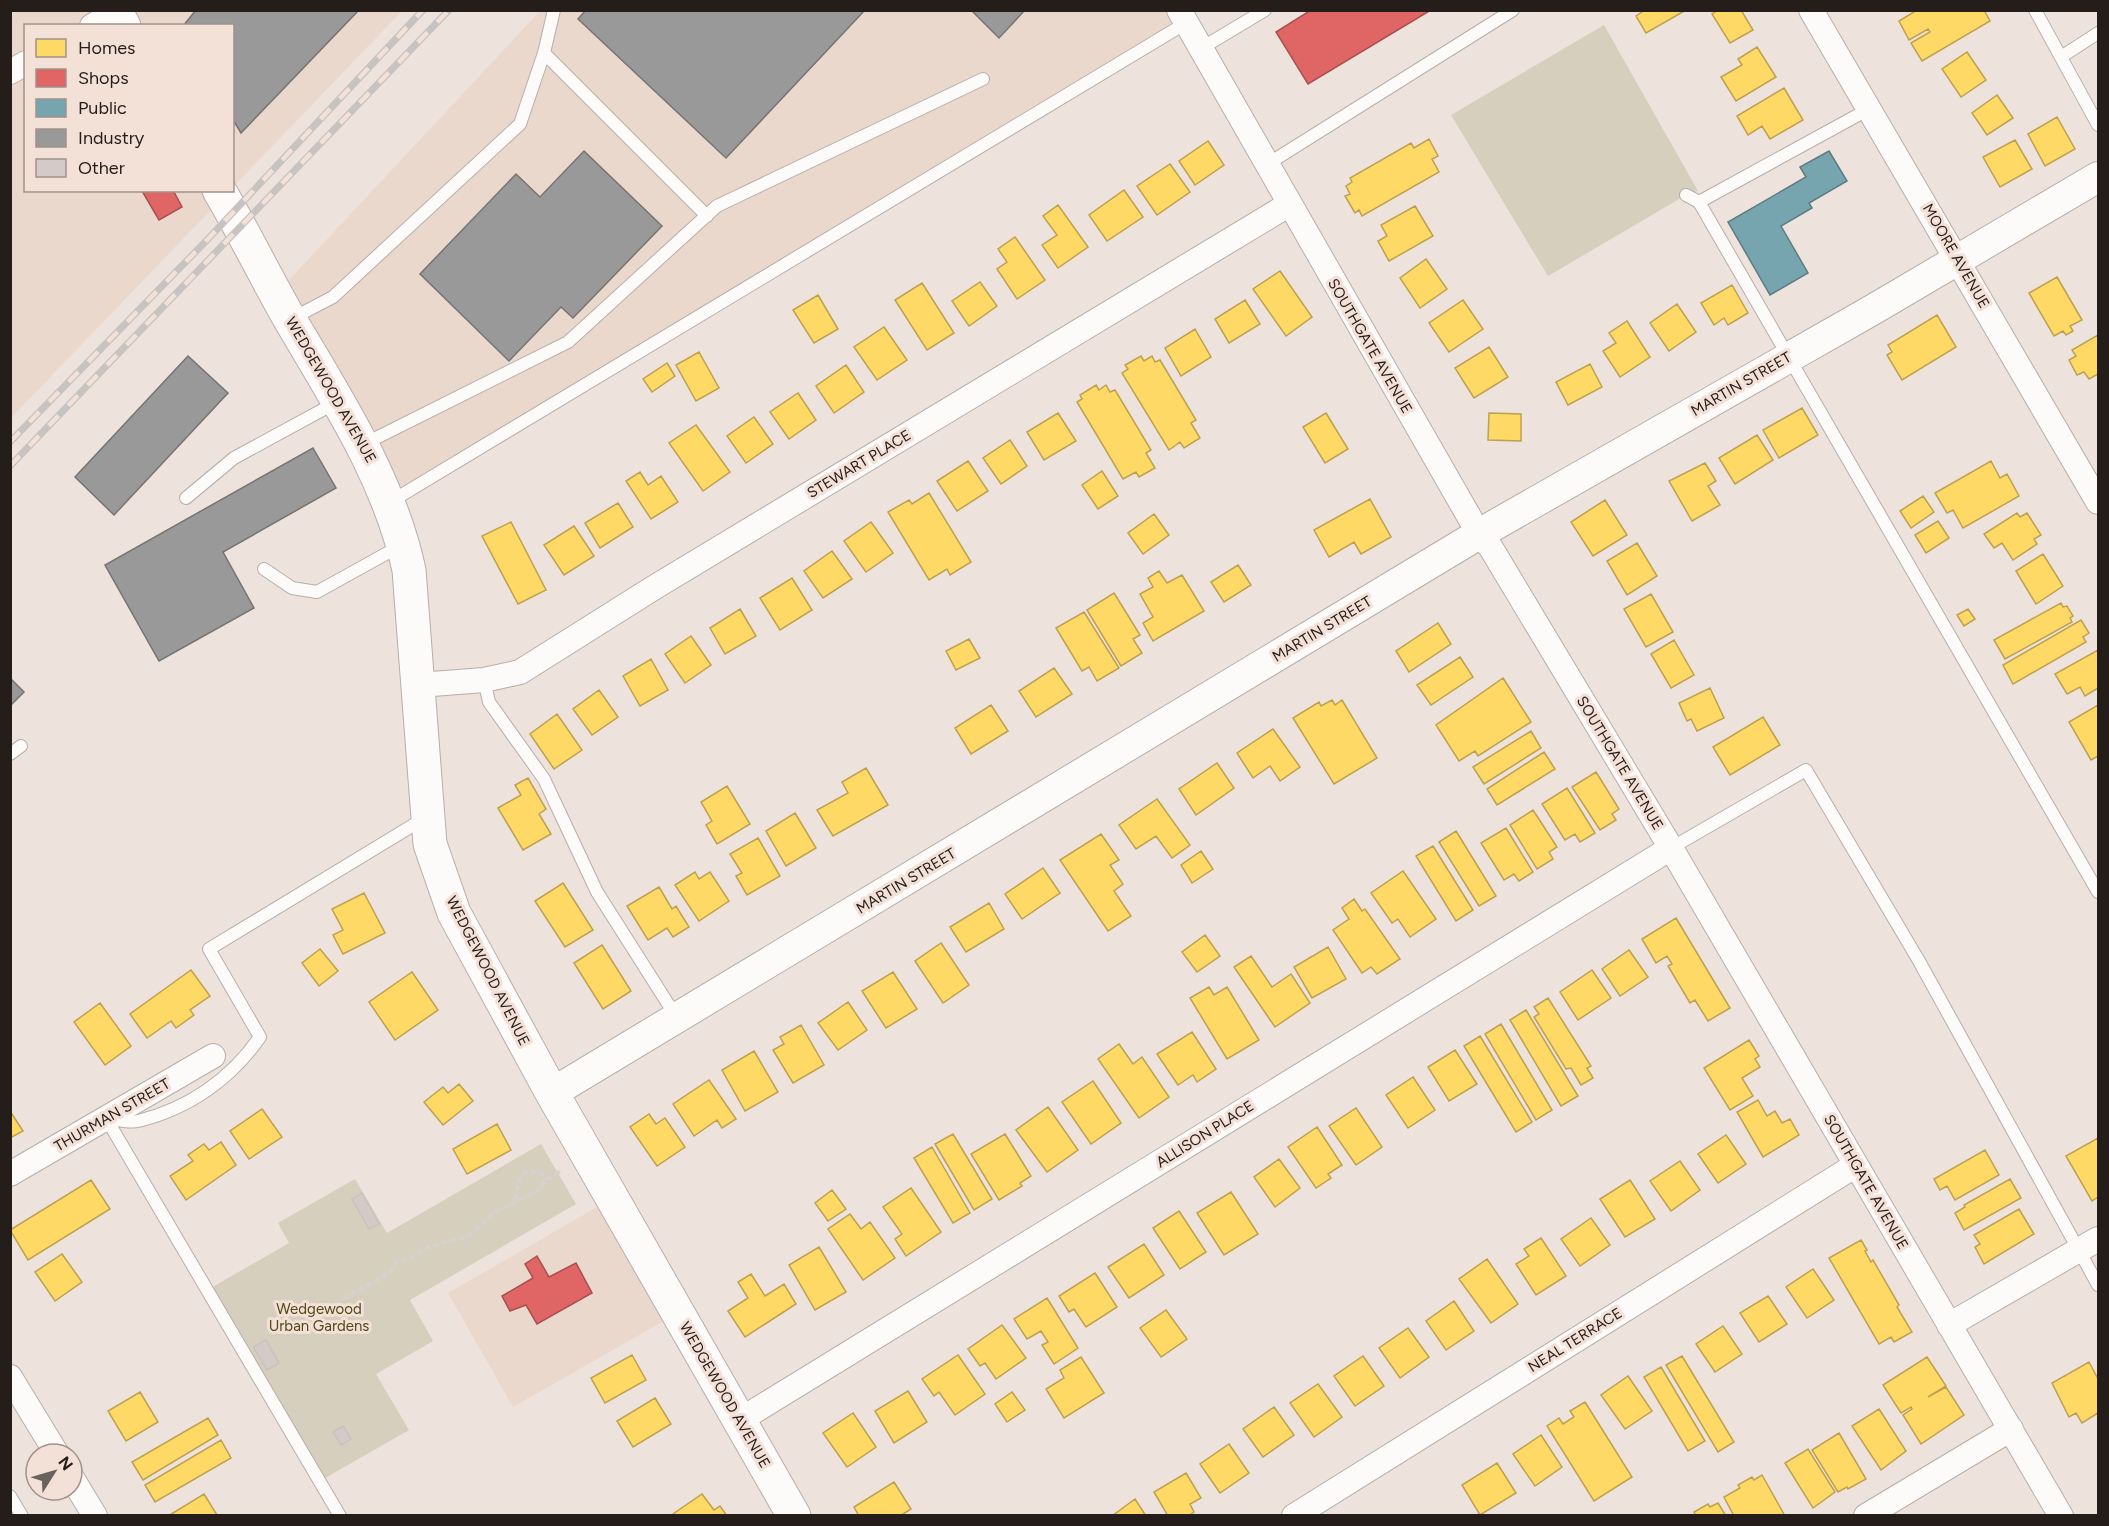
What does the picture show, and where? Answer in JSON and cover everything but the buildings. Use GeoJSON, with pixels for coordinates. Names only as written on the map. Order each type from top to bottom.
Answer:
{"type":"FeatureCollection","features":[{"type":"Feature","properties":{"kind":"main road","name":"WEDGEWOOD AVENUE"},"geometry":{"type":"LineString","coordinates":[[220,192],[290,319],[364,444],[389,502],[403,544],[409,570],[430,844],[454,912],[552,1094],[794,1515]]}},
{"type":"Feature","properties":{"kind":"street","name":"MOORE AVENUE"},"geometry":{"type":"LineString","coordinates":[[1811,10],[2098,502]]}},
{"type":"Feature","properties":{"kind":"street","name":"SOUTHGATE AVENUE"},"geometry":{"type":"LineString","coordinates":[[1182,17],[1479,534],[1491,548],[1671,848],[2061,1515]]}},
{"type":"Feature","properties":{"kind":"street"},"geometry":{"type":"LineString","coordinates":[[10,72],[24,64]]}},
{"type":"Feature","properties":{"kind":"street","name":"MARTIN STREET"},"geometry":{"type":"LineString","coordinates":[[552,1094],[1479,534],[1958,260],[2098,177]]}},
{"type":"Feature","properties":{"kind":"street","name":"STEWART PLACE"},"geometry":{"type":"LineString","coordinates":[[419,685],[484,680],[520,672],[574,640],[654,587],[1288,205]]}},
{"type":"Feature","properties":{"kind":"street","name":"ALLISON PLACE"},"geometry":{"type":"LineString","coordinates":[[740,1420],[1671,848]]}},
{"type":"Feature","properties":{"kind":"street","name":"THURMAN STREET"},"geometry":{"type":"LineString","coordinates":[[10,1174],[213,1056]]}},
{"type":"Feature","properties":{"kind":"street","name":"NEAL TERRACE"},"geometry":{"type":"LineString","coordinates":[[1294,1515],[1856,1165]]}},
{"type":"Feature","properties":{"kind":"street"},"geometry":{"type":"LineString","coordinates":[[1949,1325],[2089,1245]]}},
{"type":"Feature","properties":{"kind":"street"},"geometry":{"type":"LineString","coordinates":[[10,1377],[50,1442]]}},
{"type":"Feature","properties":{"kind":"street"},"geometry":{"type":"LineString","coordinates":[[1866,1515],[2011,1430]]}},
{"type":"Feature","properties":{"kind":"street"},"geometry":{"type":"LineString","coordinates":[[84,1497],[95,1515]]}},
{"type":"Feature","properties":{"kind":"lane"},"geometry":{"type":"LineString","coordinates":[[290,319],[333,297],[520,124],[544,53],[554,10]]}},
{"type":"Feature","properties":{"kind":"lane"},"geometry":{"type":"LineString","coordinates":[[1200,49],[1264,10]]}},
{"type":"Feature","properties":{"kind":"lane"},"geometry":{"type":"LineString","coordinates":[[1266,165],[1513,10]]}},
{"type":"Feature","properties":{"kind":"lane"},"geometry":{"type":"LineString","coordinates":[[2035,10],[2098,125]]}},
{"type":"Feature","properties":{"kind":"lane"},"geometry":{"type":"LineString","coordinates":[[389,502],[1182,17]]}},
{"type":"Feature","properties":{"kind":"lane"},"geometry":{"type":"LineString","coordinates":[[2061,57],[2098,33]]}},
{"type":"Feature","properties":{"kind":"lane"},"geometry":{"type":"LineString","coordinates":[[544,53],[706,216]]}},
{"type":"Feature","properties":{"kind":"lane"},"geometry":{"type":"LineString","coordinates":[[364,444],[568,342],[717,206],[982,79]]}},
{"type":"Feature","properties":{"kind":"lane"},"geometry":{"type":"LineString","coordinates":[[1699,202],[1869,109]]}},
{"type":"Feature","properties":{"kind":"lane"},"geometry":{"type":"LineString","coordinates":[[1686,195],[1699,202],[2098,892]]}},
{"type":"Feature","properties":{"kind":"lane"},"geometry":{"type":"LineString","coordinates":[[186,498],[234,458],[338,401]]}},
{"type":"Feature","properties":{"kind":"lane"},"geometry":{"type":"LineString","coordinates":[[264,569],[292,588],[317,592],[403,544]]}},
{"type":"Feature","properties":{"kind":"lane"},"geometry":{"type":"LineString","coordinates":[[484,680],[489,702],[544,779],[597,892],[678,1018]]}},
{"type":"Feature","properties":{"kind":"lane"},"geometry":{"type":"LineString","coordinates":[[1671,848],[1806,770],[2089,1245],[2098,1285]]}},
{"type":"Feature","properties":{"kind":"lane"},"geometry":{"type":"LineString","coordinates":[[106,1118],[136,1122],[180,1105],[214,1087],[231,1074],[260,1037],[209,949],[428,816]]}},
{"type":"Feature","properties":{"kind":"lane"},"geometry":{"type":"LineString","coordinates":[[106,1118],[340,1515]]}},
{"type":"Feature","properties":{"kind":"lane"},"geometry":{"type":"LineString","coordinates":[[10,1496],[22,1515]]}},
{"type":"Feature","properties":{"kind":"path"},"geometry":{"type":"LineString","coordinates":[[288,1330],[389,1273],[399,1259],[407,1260],[429,1247],[470,1235],[495,1212],[537,1191],[547,1179],[561,1171]]}},
{"type":"Feature","properties":{"kind":"path"},"geometry":{"type":"LineString","coordinates":[[515,1201],[519,1179],[525,1172],[540,1172],[547,1179]]}},
{"type":"Feature","properties":{"kind":"shaded area"},"geometry":{"type":"Polygon","coordinates":[[[1179,10],[1186,23],[389,502],[276,294],[540,11],[1179,10]]]}},
{"type":"Feature","properties":{"kind":"shaded area"},"geometry":{"type":"Polygon","coordinates":[[[11,11],[402,11],[234,186],[234,24],[24,24],[24,192],[228,192],[11,418],[11,11]]]}},
{"type":"Feature","properties":{"kind":"shaded area"},"geometry":{"type":"Polygon","coordinates":[[[613,1198],[678,1313],[513,1407],[448,1293],[613,1198]]]}},
{"type":"Feature","properties":{"kind":"green space"},"geometry":{"type":"Polygon","coordinates":[[[1604,25],[1698,191],[1686,195],[1548,276],[1451,115],[1604,25]]]}},
{"type":"Feature","properties":{"kind":"green space","name":"Wedgewood Urban Gardens"},"geometry":{"type":"Polygon","coordinates":[[[541,1144],[576,1204],[410,1300],[433,1341],[376,1374],[409,1430],[320,1481],[209,1289],[289,1243],[278,1223],[355,1179],[387,1233],[541,1144]]]}},
{"type":"Feature","properties":{"kind":"railway"},"geometry":{"type":"LineString","coordinates":[[10,442],[207,240],[423,10]]}},
{"type":"Feature","properties":{"kind":"railway"},"geometry":{"type":"LineString","coordinates":[[10,466],[449,10]]}}]}
